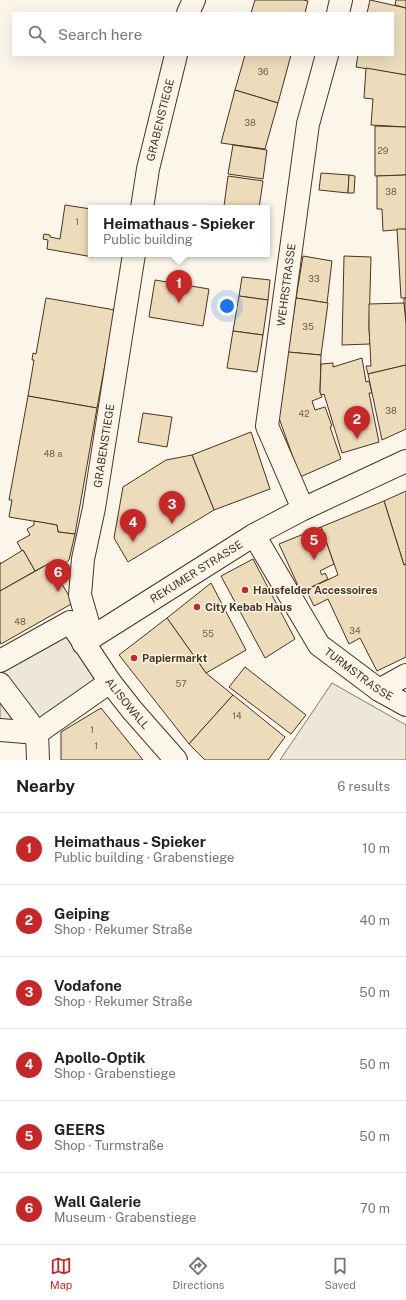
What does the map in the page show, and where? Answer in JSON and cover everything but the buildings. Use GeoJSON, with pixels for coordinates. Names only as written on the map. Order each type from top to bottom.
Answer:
{"type":"FeatureCollection","features":[{"type":"Feature","properties":{"kind":"street"},"geometry":{"type":"LineString","coordinates":[[188,12],[194,0]]}},
{"type":"Feature","properties":{"kind":"street"},"geometry":{"type":"LineString","coordinates":[[338,12],[341,0]]}},
{"type":"Feature","properties":{"kind":"street","name":"GRABENSTIEGE"},"geometry":{"type":"LineString","coordinates":[[142,205],[148,169],[176,56]]}},
{"type":"Feature","properties":{"kind":"street","name":"WEHRSTRASSE"},"geometry":{"type":"LineString","coordinates":[[303,509],[267,426],[308,124],[327,56]]}},
{"type":"Feature","properties":{"kind":"street","name":"GRABENSTIEGE"},"geometry":{"type":"LineString","coordinates":[[88,640],[80,595],[82,559],[94,508],[134,257]]}},
{"type":"Feature","properties":{"kind":"street","name":"REKUMER STRASSE"},"geometry":{"type":"LineString","coordinates":[[88,640],[254,535],[303,509],[406,461]]}},
{"type":"Feature","properties":{"kind":"street","name":"TURMSTRASSE"},"geometry":{"type":"LineString","coordinates":[[254,535],[319,646],[379,690],[406,705]]}},
{"type":"Feature","properties":{"kind":"street"},"geometry":{"type":"LineString","coordinates":[[0,661],[70,622],[88,640]]}},
{"type":"Feature","properties":{"kind":"street","name":"ALISOWALL"},"geometry":{"type":"LineString","coordinates":[[88,640],[110,682],[132,710],[176,760]]}},
{"type":"Feature","properties":{"kind":"street"},"geometry":{"type":"LineString","coordinates":[[379,690],[406,675]]}},
{"type":"Feature","properties":{"kind":"street"},"geometry":{"type":"LineString","coordinates":[[0,730],[37,733],[110,682]]}},
{"type":"Feature","properties":{"kind":"street"},"geometry":{"type":"LineString","coordinates":[[0,684],[37,733],[38,760]]}},
{"type":"Feature","properties":{"kind":"shaded area"},"geometry":{"type":"Polygon","coordinates":[[[70,622],[110,682],[37,733],[0,730],[0,661],[70,622]]]}},
{"type":"Feature","properties":{"kind":"shaded area"},"geometry":{"type":"Polygon","coordinates":[[[332,683],[406,725],[406,760],[280,760],[332,683]]]}},
{"type":"Feature","properties":{"kind":"place","name":"Heimathaus - Spieker"},"geometry":{"type":"Point","coordinates":[179,303]}},
{"type":"Feature","properties":{"kind":"place","name":"Geiping"},"geometry":{"type":"Point","coordinates":[357,439]}},
{"type":"Feature","properties":{"kind":"place","name":"Vodafone"},"geometry":{"type":"Point","coordinates":[172,524]}},
{"type":"Feature","properties":{"kind":"place","name":"Apollo-Optik"},"geometry":{"type":"Point","coordinates":[133,542]}},
{"type":"Feature","properties":{"kind":"place","name":"GEERS"},"geometry":{"type":"Point","coordinates":[314,560]}},
{"type":"Feature","properties":{"kind":"place","name":"Hausfelder Accessoires"},"geometry":{"type":"Point","coordinates":[245,590]}},
{"type":"Feature","properties":{"kind":"place","name":"Wall Galerie"},"geometry":{"type":"Point","coordinates":[58,592]}},
{"type":"Feature","properties":{"kind":"place","name":"City Kebab Haus"},"geometry":{"type":"Point","coordinates":[197,607]}},
{"type":"Feature","properties":{"kind":"place","name":"Papiermarkt"},"geometry":{"type":"Point","coordinates":[134,658]}}]}
